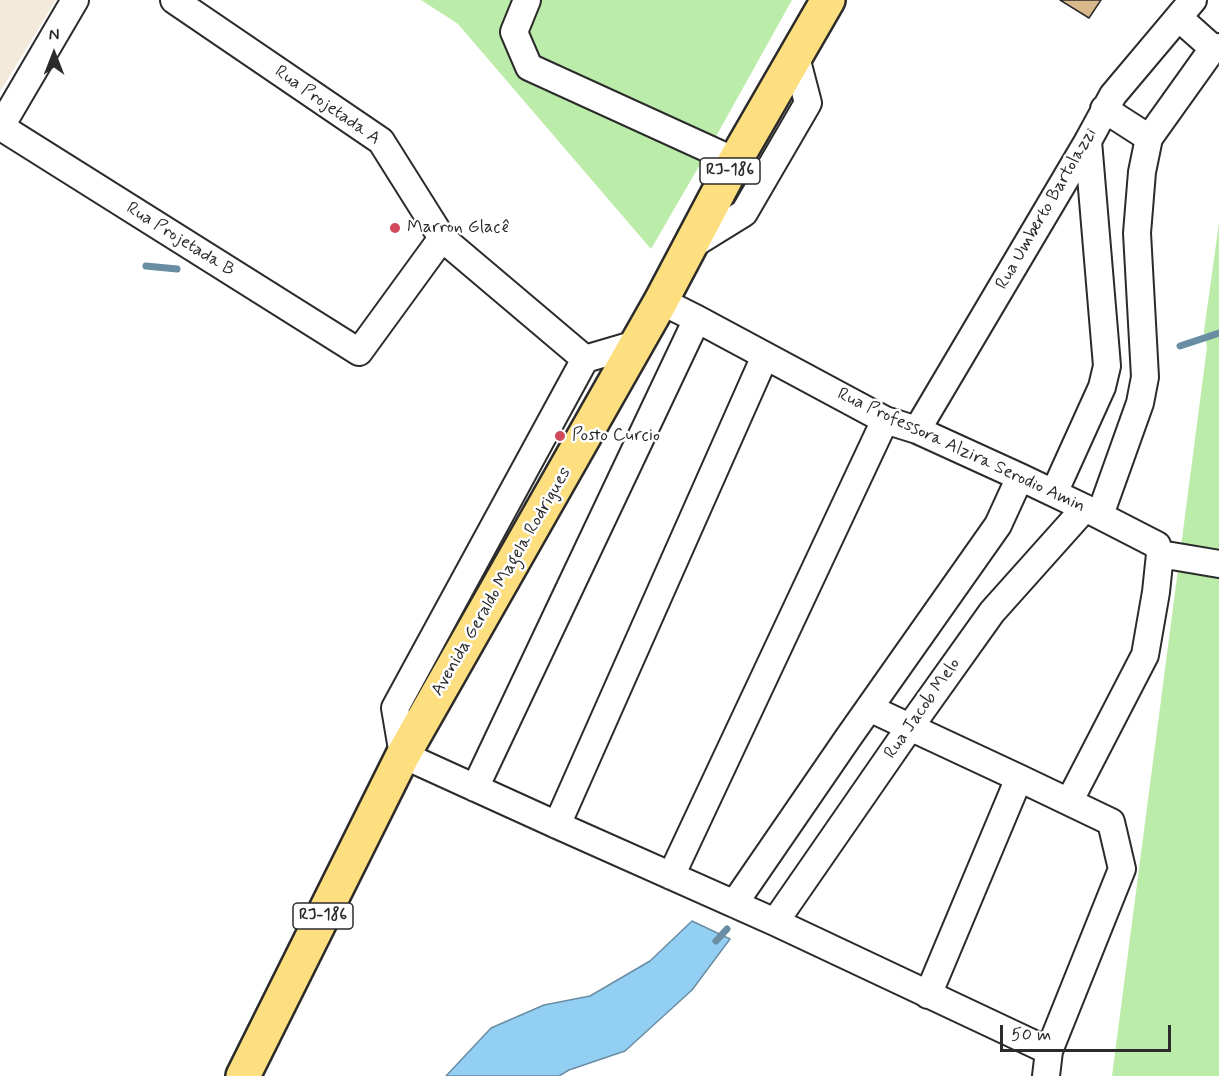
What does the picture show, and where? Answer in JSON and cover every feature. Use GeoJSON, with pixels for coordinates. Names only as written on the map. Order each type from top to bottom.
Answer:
{"type":"FeatureCollection","features":[{"type":"Feature","properties":{"kind":"highway","name":"Avenida Geraldo Magela Rodrigues"},"geometry":{"type":"LineString","coordinates":[[243,1076],[403,755],[661,301],[735,161],[828,0]]}},
{"type":"Feature","properties":{"kind":"street","name":"Rua Projetada B"},"geometry":{"type":"LineString","coordinates":[[75,0],[0,127],[359,352],[442,238]]}},
{"type":"Feature","properties":{"kind":"street","name":"Rua Projetada A"},"geometry":{"type":"LineString","coordinates":[[174,0],[381,141],[442,238],[585,359]]}},
{"type":"Feature","properties":{"kind":"street"},"geometry":{"type":"LineString","coordinates":[[527,0],[514,32],[529,67],[735,161]]}},
{"type":"Feature","properties":{"kind":"street"},"geometry":{"type":"LineString","coordinates":[[1093,512],[1140,403],[1145,377],[1137,233],[1142,172],[1149,138],[1209,54],[1217,48],[1186,9]]}},
{"type":"Feature","properties":{"kind":"street","name":"Rua Umberto Bartolazzi"},"geometry":{"type":"LineString","coordinates":[[917,430],[1088,141],[1104,109],[1113,95],[1186,9]]}},
{"type":"Feature","properties":{"kind":"street"},"geometry":{"type":"LineString","coordinates":[[689,247],[744,213],[807,103],[796,57]]}},
{"type":"Feature","properties":{"kind":"street"},"geometry":{"type":"LineString","coordinates":[[1104,109],[1149,138]]}},
{"type":"Feature","properties":{"kind":"street"},"geometry":{"type":"LineString","coordinates":[[1054,493],[1102,387],[1107,366],[1088,141]]}},
{"type":"Feature","properties":{"kind":"street","name":"Rua Professora Alzira Serodio Amin"},"geometry":{"type":"LineString","coordinates":[[661,301],[885,420],[917,430],[1093,512],[1157,545],[1160,554]]}},
{"type":"Feature","properties":{"kind":"street"},"geometry":{"type":"LineString","coordinates":[[475,788],[697,319]]}},
{"type":"Feature","properties":{"kind":"street"},"geometry":{"type":"LineString","coordinates":[[636,344],[585,359],[395,708],[403,755],[775,922],[928,994],[1048,1064],[1122,869],[1111,822],[869,708]]}},
{"type":"Feature","properties":{"kind":"street"},"geometry":{"type":"LineString","coordinates":[[557,825],[765,356]]}},
{"type":"Feature","properties":{"kind":"street"},"geometry":{"type":"LineString","coordinates":[[671,876],[885,420]]}},
{"type":"Feature","properties":{"kind":"street"},"geometry":{"type":"LineString","coordinates":[[734,904],[998,525],[1020,477]]}},
{"type":"Feature","properties":{"kind":"street","name":"Rua Jacob Melo"},"geometry":{"type":"LineString","coordinates":[[775,922],[992,612],[1093,512]]}},
{"type":"Feature","properties":{"kind":"street"},"geometry":{"type":"LineString","coordinates":[[1069,801],[1145,655],[1160,554],[1219,564]]}},
{"type":"Feature","properties":{"kind":"street"},"geometry":{"type":"LineString","coordinates":[[928,994],[1018,778]]}},
{"type":"Feature","properties":{"kind":"shaded area"},"geometry":{"type":"Polygon","coordinates":[[[0,0],[56,0],[0,92],[0,0]]]}},
{"type":"Feature","properties":{"kind":"green space"},"geometry":{"type":"Polygon","coordinates":[[[421,0],[792,0],[651,249],[458,24],[421,0]]]}},
{"type":"Feature","properties":{"kind":"green space"},"geometry":{"type":"Polygon","coordinates":[[[1219,223],[1219,1076],[1112,1076],[1207,347],[1204,331],[1219,223]]]}},
{"type":"Feature","properties":{"kind":"water"},"geometry":{"type":"Polygon","coordinates":[[[692,921],[730,939],[692,990],[625,1051],[569,1070],[559,1076],[446,1076],[491,1028],[544,1005],[590,996],[650,961],[692,921]]]}},
{"type":"Feature","properties":{"kind":"building"},"geometry":{"type":"Polygon","coordinates":[[[1060,0],[1101,0],[1089,18],[1060,0]]]}},
{"type":"Feature","properties":{"kind":"waterway"},"geometry":{"type":"LineString","coordinates":[[146,266],[177,269]]}},
{"type":"Feature","properties":{"kind":"waterway"},"geometry":{"type":"LineString","coordinates":[[1180,346],[1219,333]]}},
{"type":"Feature","properties":{"kind":"waterway"},"geometry":{"type":"LineString","coordinates":[[716,941],[727,929]]}},
{"type":"Feature","properties":{"kind":"place","name":"Marron Glacê"},"geometry":{"type":"Point","coordinates":[395,228]}},
{"type":"Feature","properties":{"kind":"place","name":"Posto Curcio"},"geometry":{"type":"Point","coordinates":[560,436]}}]}
